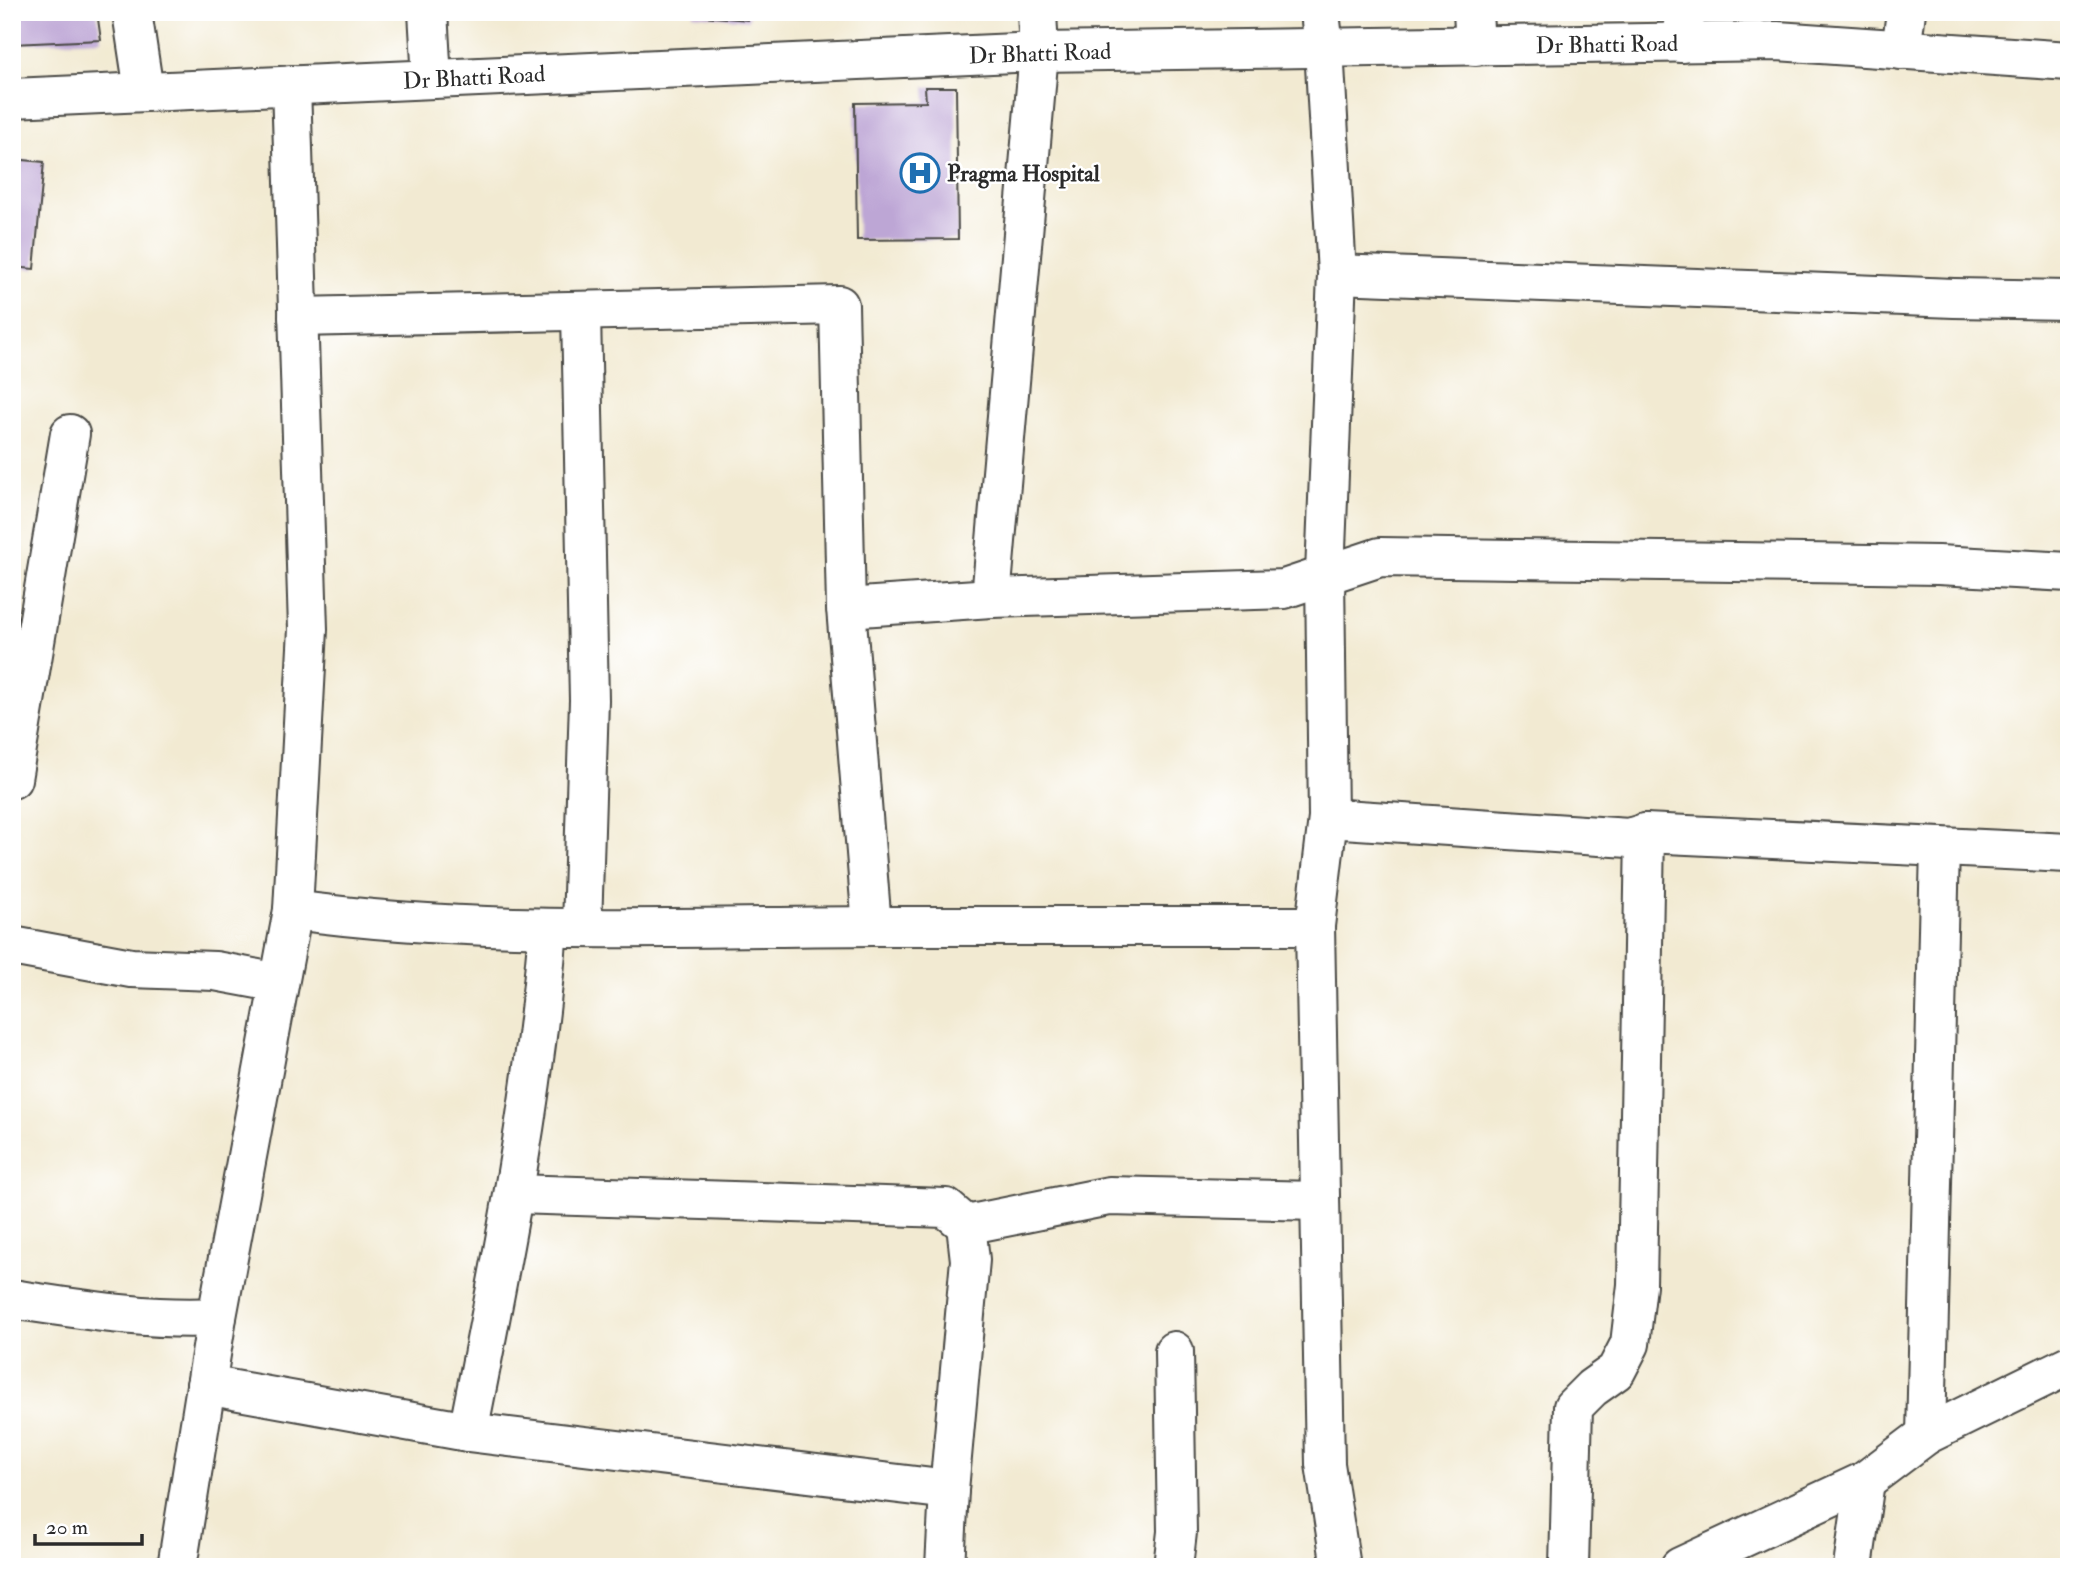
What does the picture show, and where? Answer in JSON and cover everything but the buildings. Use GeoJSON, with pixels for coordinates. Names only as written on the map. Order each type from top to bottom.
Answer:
{"type":"FeatureCollection","features":[{"type":"Feature","properties":{"kind":"street"},"geometry":{"type":"LineString","coordinates":[[132,12],[144,92]]}},
{"type":"Feature","properties":{"kind":"street"},"geometry":{"type":"LineString","coordinates":[[428,12],[432,79]]}},
{"type":"Feature","properties":{"kind":"street"},"geometry":{"type":"LineString","coordinates":[[991,598],[1039,52],[1037,12]]}},
{"type":"Feature","properties":{"kind":"street"},"geometry":{"type":"LineString","coordinates":[[1901,50],[1906,12]]}},
{"type":"Feature","properties":{"kind":"street","name":"Dr Bhatti Road"},"geometry":{"type":"LineString","coordinates":[[12,98],[1039,52],[1322,30],[1684,27],[1777,41],[2069,61]]}},
{"type":"Feature","properties":{"kind":"street"},"geometry":{"type":"LineString","coordinates":[[1322,30],[1337,274],[1325,574],[1328,818],[1315,926],[1325,1464],[1341,1567]]}},
{"type":"Feature","properties":{"kind":"street"},"geometry":{"type":"LineString","coordinates":[[177,1567],[217,1317],[293,909],[308,629],[291,85]]}},
{"type":"Feature","properties":{"kind":"street"},"geometry":{"type":"LineString","coordinates":[[1337,274],[1954,299],[2069,300]]}},
{"type":"Feature","properties":{"kind":"street"},"geometry":{"type":"LineString","coordinates":[[298,317],[581,313],[839,305],[846,608],[872,926]]}},
{"type":"Feature","properties":{"kind":"street"},"geometry":{"type":"LineString","coordinates":[[468,1432],[515,1194],[542,1008],[565,927],[589,700],[581,313]]}},
{"type":"Feature","properties":{"kind":"street"},"geometry":{"type":"LineString","coordinates":[[12,779],[71,434]]}},
{"type":"Feature","properties":{"kind":"street"},"geometry":{"type":"LineString","coordinates":[[846,608],[991,598],[1284,589],[1380,557],[1938,565],[2069,572]]}},
{"type":"Feature","properties":{"kind":"street"},"geometry":{"type":"LineString","coordinates":[[1328,818],[1629,838],[1645,833],[2069,853]]}},
{"type":"Feature","properties":{"kind":"street"},"geometry":{"type":"LineString","coordinates":[[1569,1567],[1573,1407],[1592,1388],[1616,1371],[1630,1344],[1637,1285],[1645,833]]}},
{"type":"Feature","properties":{"kind":"street"},"geometry":{"type":"LineString","coordinates":[[1926,1434],[1940,847]]}},
{"type":"Feature","properties":{"kind":"street"},"geometry":{"type":"LineString","coordinates":[[293,909],[351,918],[565,927],[1315,926]]}},
{"type":"Feature","properties":{"kind":"street"},"geometry":{"type":"LineString","coordinates":[[12,946],[131,968],[215,971],[279,983]]}},
{"type":"Feature","properties":{"kind":"street"},"geometry":{"type":"LineString","coordinates":[[515,1194],[946,1208],[966,1225],[970,1261],[949,1490],[945,1567]]}},
{"type":"Feature","properties":{"kind":"street"},"geometry":{"type":"LineString","coordinates":[[966,1225],[1109,1196],[1319,1201]]}},
{"type":"Feature","properties":{"kind":"street"},"geometry":{"type":"LineString","coordinates":[[12,1298],[97,1312],[194,1319],[217,1317]]}},
{"type":"Feature","properties":{"kind":"street"},"geometry":{"type":"LineString","coordinates":[[1173,1567],[1177,1532],[1174,1351]]}},
{"type":"Feature","properties":{"kind":"street"},"geometry":{"type":"LineString","coordinates":[[1679,1567],[1865,1481],[1926,1434],[2069,1365]]}},
{"type":"Feature","properties":{"kind":"street"},"geometry":{"type":"LineString","coordinates":[[206,1385],[468,1432],[949,1490]]}},
{"type":"Feature","properties":{"kind":"street"},"geometry":{"type":"LineString","coordinates":[[1853,1567],[1865,1481]]}},
{"type":"Feature","properties":{"kind":"place","name":"Pragma Hospital"},"geometry":{"type":"Point","coordinates":[920,173]}}]}
